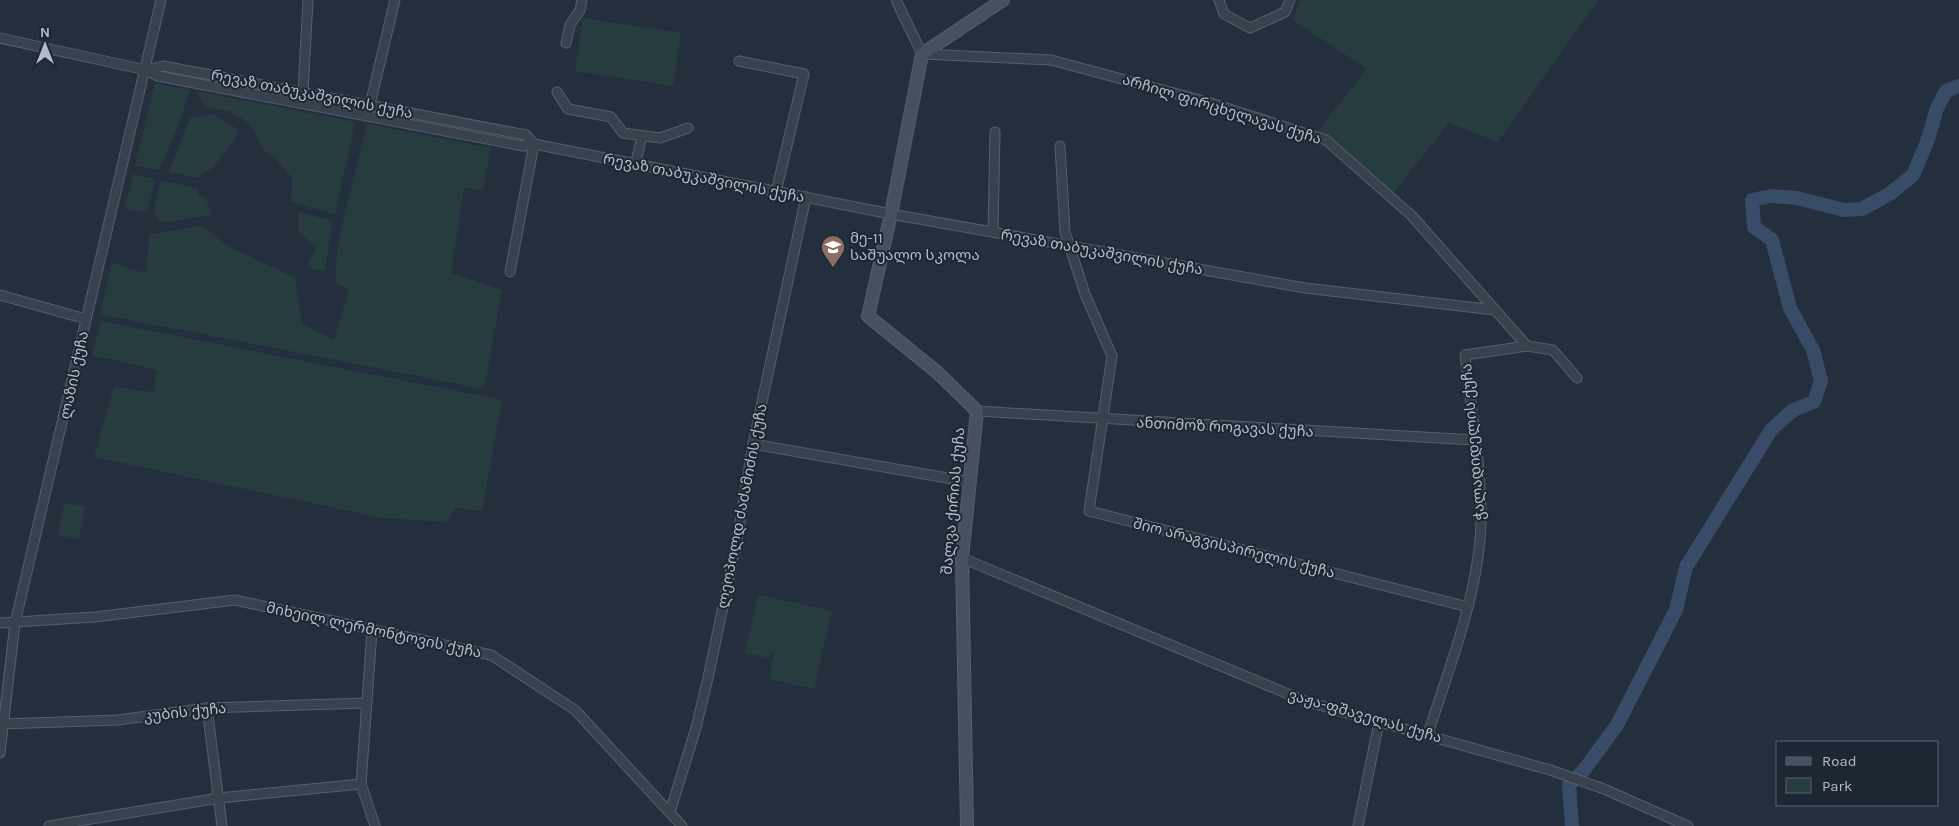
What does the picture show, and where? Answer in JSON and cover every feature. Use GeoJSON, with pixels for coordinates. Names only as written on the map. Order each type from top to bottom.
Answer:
{"type":"FeatureCollection","features":[{"type":"Feature","properties":{"kind":"street","name":"ლაზის ქუჩა"},"geometry":{"type":"LineString","coordinates":[[0,753],[15,623],[68,407],[86,319],[162,0]]}},
{"type":"Feature","properties":{"kind":"street"},"geometry":{"type":"LineString","coordinates":[[303,92],[308,0]]}},
{"type":"Feature","properties":{"kind":"street"},"geometry":{"type":"LineString","coordinates":[[368,116],[395,0]]}},
{"type":"Feature","properties":{"kind":"street"},"geometry":{"type":"LineString","coordinates":[[566,43],[570,25],[580,10],[582,0]]}},
{"type":"Feature","properties":{"kind":"street"},"geometry":{"type":"LineString","coordinates":[[896,0],[922,54],[1003,0]]}},
{"type":"Feature","properties":{"kind":"street"},"geometry":{"type":"LineString","coordinates":[[1219,0],[1224,14],[1250,28],[1285,12],[1290,0]]}},
{"type":"Feature","properties":{"kind":"street","name":"რევაზ თაბუკაშვილის ქუჩა"},"geometry":{"type":"LineString","coordinates":[[0,38],[146,70],[158,76],[523,146],[534,144],[891,214],[1305,288],[1495,310]]}},
{"type":"Feature","properties":{"kind":"street","name":"შალვა ქირიას ქუჩა"},"geometry":{"type":"LineString","coordinates":[[922,54],[891,214],[868,316],[938,373],[977,411],[962,558],[967,826]]}},
{"type":"Feature","properties":{"kind":"street","name":"არჩილ ფირცხელავას ქუჩა"},"geometry":{"type":"LineString","coordinates":[[922,54],[1051,60],[1211,103],[1326,140],[1412,216],[1527,346]]}},
{"type":"Feature","properties":{"kind":"street"},"geometry":{"type":"LineString","coordinates":[[739,61],[804,74],[776,192]]}},
{"type":"Feature","properties":{"kind":"street","name":"რევაზ თაბუკაშვილის ქუჩა"},"geometry":{"type":"LineString","coordinates":[[146,70],[163,66],[303,92],[526,136],[534,144]]}},
{"type":"Feature","properties":{"kind":"street"},"geometry":{"type":"LineString","coordinates":[[557,92],[568,109],[611,117],[623,133],[660,138],[688,128]]}},
{"type":"Feature","properties":{"kind":"street"},"geometry":{"type":"LineString","coordinates":[[992,232],[994,132]]}},
{"type":"Feature","properties":{"kind":"street"},"geometry":{"type":"LineString","coordinates":[[636,165],[642,137]]}},
{"type":"Feature","properties":{"kind":"street"},"geometry":{"type":"LineString","coordinates":[[510,272],[534,144]]}},
{"type":"Feature","properties":{"kind":"street"},"geometry":{"type":"LineString","coordinates":[[1060,146],[1065,232],[1068,246],[1085,294],[1112,356],[1103,420]]}},
{"type":"Feature","properties":{"kind":"street","name":"ლეოპოლდ ძაძამიძის ქუჩა"},"geometry":{"type":"LineString","coordinates":[[670,812],[696,728],[708,678],[737,540],[753,444],[806,197]]}},
{"type":"Feature","properties":{"kind":"street"},"geometry":{"type":"LineString","coordinates":[[0,295],[86,319]]}},
{"type":"Feature","properties":{"kind":"street"},"geometry":{"type":"LineString","coordinates":[[1527,346],[1552,350],[1577,378]]}},
{"type":"Feature","properties":{"kind":"street","name":"ჭალადიდელის ქუჩა"},"geometry":{"type":"LineString","coordinates":[[1428,734],[1468,607],[1480,540],[1480,492],[1465,355],[1527,346]]}},
{"type":"Feature","properties":{"kind":"street","name":"ანთიმოზ როგავას ქუჩა"},"geometry":{"type":"LineString","coordinates":[[977,411],[1103,420],[1474,440]]}},
{"type":"Feature","properties":{"kind":"street","name":"შიო არაგვისპირელის ქუჩა"},"geometry":{"type":"LineString","coordinates":[[1103,420],[1089,511],[1468,607]]}},
{"type":"Feature","properties":{"kind":"street"},"geometry":{"type":"LineString","coordinates":[[753,444],[970,482]]}},
{"type":"Feature","properties":{"kind":"street","name":"ვაჟა-ფშაველას ქუჩა"},"geometry":{"type":"LineString","coordinates":[[962,558],[1305,701],[1428,734],[1550,770],[1604,789],[1688,826]]}},
{"type":"Feature","properties":{"kind":"street","name":"მიხეილ ლერმონტოვის ქუჩა"},"geometry":{"type":"LineString","coordinates":[[0,622],[15,623],[95,617],[235,600],[372,631],[491,655],[575,710],[682,826]]}},
{"type":"Feature","properties":{"kind":"street"},"geometry":{"type":"LineString","coordinates":[[372,631],[361,784],[375,826]]}},
{"type":"Feature","properties":{"kind":"street","name":"კუბის ქუჩა"},"geometry":{"type":"LineString","coordinates":[[2,724],[118,720],[208,708],[367,703]]}},
{"type":"Feature","properties":{"kind":"street"},"geometry":{"type":"LineString","coordinates":[[208,708],[222,826]]}},
{"type":"Feature","properties":{"kind":"street"},"geometry":{"type":"LineString","coordinates":[[1358,826],[1379,722]]}},
{"type":"Feature","properties":{"kind":"street"},"geometry":{"type":"LineString","coordinates":[[49,826],[219,798],[361,784]]}},
{"type":"Feature","properties":{"kind":"green space"},"geometry":{"type":"Polygon","coordinates":[[[1300,0],[1598,0],[1498,142],[1449,123],[1393,193],[1355,164],[1313,137],[1367,69],[1293,20],[1300,0]]]}},
{"type":"Feature","properties":{"kind":"green space"},"geometry":{"type":"Polygon","coordinates":[[[583,18],[681,33],[673,86],[575,71],[583,18]]]}},
{"type":"Feature","properties":{"kind":"green space"},"geometry":{"type":"Polygon","coordinates":[[[155,83],[190,90],[179,124],[159,170],[135,166],[155,83]]]}},
{"type":"Feature","properties":{"kind":"green space"},"geometry":{"type":"Polygon","coordinates":[[[196,91],[355,122],[335,214],[291,202],[292,178],[273,156],[264,150],[250,124],[231,112],[205,106],[196,91]]]}},
{"type":"Feature","properties":{"kind":"green space"},"geometry":{"type":"Polygon","coordinates":[[[212,114],[236,128],[238,135],[212,169],[204,172],[200,178],[169,172],[190,118],[212,114]]]}},
{"type":"Feature","properties":{"kind":"green space"},"geometry":{"type":"Polygon","coordinates":[[[367,124],[491,148],[483,190],[464,188],[451,273],[502,290],[484,389],[100,314],[112,263],[145,273],[150,234],[202,226],[228,246],[295,278],[302,324],[334,340],[349,289],[335,283],[338,242],[367,124]]]}},
{"type":"Feature","properties":{"kind":"green space"},"geometry":{"type":"Polygon","coordinates":[[[133,174],[155,179],[147,212],[125,209],[133,174]]]}},
{"type":"Feature","properties":{"kind":"green space"},"geometry":{"type":"Polygon","coordinates":[[[161,180],[198,189],[198,195],[206,198],[211,215],[162,223],[153,213],[161,180]]]}},
{"type":"Feature","properties":{"kind":"green space"},"geometry":{"type":"Polygon","coordinates":[[[298,212],[332,221],[325,271],[307,267],[316,247],[298,232],[298,212]]]}},
{"type":"Feature","properties":{"kind":"green space"},"geometry":{"type":"Polygon","coordinates":[[[101,321],[502,400],[482,511],[456,508],[446,522],[383,518],[94,457],[114,387],[153,392],[157,370],[92,355],[101,321]]]}},
{"type":"Feature","properties":{"kind":"green space"},"geometry":{"type":"Polygon","coordinates":[[[64,503],[85,506],[79,539],[58,535],[64,503]]]}},
{"type":"Feature","properties":{"kind":"green space"},"geometry":{"type":"Polygon","coordinates":[[[758,595],[832,611],[814,689],[769,679],[774,653],[770,652],[769,658],[745,653],[758,595]]]}},
{"type":"Feature","properties":{"kind":"waterway"},"geometry":{"type":"LineString","coordinates":[[1572,826],[1569,785],[1584,770],[1617,725],[1676,610],[1686,567],[1771,430],[1793,410],[1814,402],[1821,381],[1813,350],[1790,308],[1772,240],[1754,227],[1752,200],[1771,196],[1797,198],[1844,210],[1862,209],[1891,193],[1913,175],[1927,142],[1937,108],[1946,91],[1959,86]]}},
{"type":"Feature","properties":{"kind":"place","name":"მე-11 საშუალო სკოლა"},"geometry":{"type":"Point","coordinates":[833,268]}}]}
